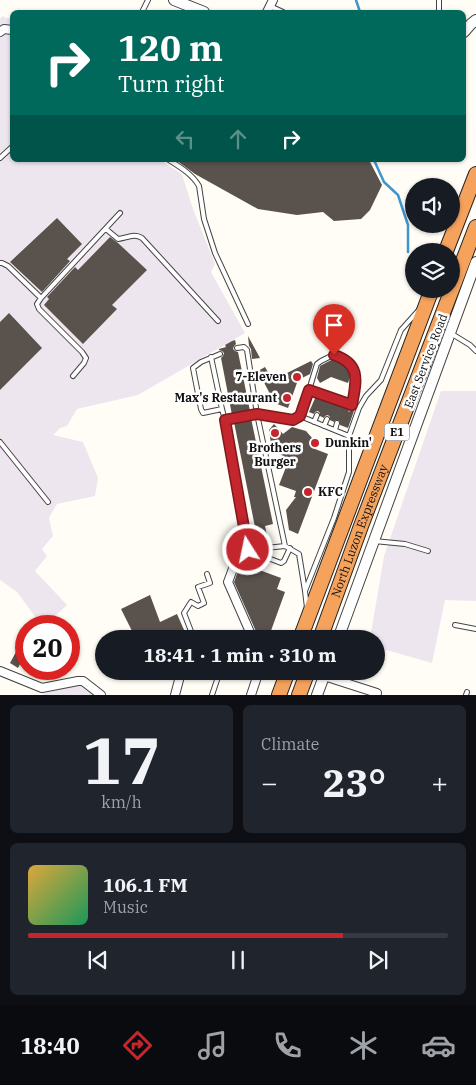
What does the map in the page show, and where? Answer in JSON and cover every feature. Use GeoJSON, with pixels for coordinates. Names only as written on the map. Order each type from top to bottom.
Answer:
{"type":"FeatureCollection","features":[{"type":"Feature","properties":{"kind":"highway"},"geometry":{"type":"LineString","coordinates":[[449,243],[476,174]]}},
{"type":"Feature","properties":{"kind":"highway","name":"North Luzon Expressway"},"geometry":{"type":"LineString","coordinates":[[323,630],[361,526],[476,227]]}},
{"type":"Feature","properties":{"kind":"highway","name":"North Luzon Expressway"},"geometry":{"type":"LineString","coordinates":[[303,630],[428,298]]}},
{"type":"Feature","properties":{"kind":"highway"},"geometry":{"type":"LineString","coordinates":[[279,695],[285,680]]}},
{"type":"Feature","properties":{"kind":"highway"},"geometry":{"type":"LineString","coordinates":[[299,695],[305,680]]}},
{"type":"Feature","properties":{"kind":"street"},"geometry":{"type":"LineString","coordinates":[[174,0],[185,2],[199,10]]}},
{"type":"Feature","properties":{"kind":"street"},"geometry":{"type":"LineString","coordinates":[[466,29],[476,20]]}},
{"type":"Feature","properties":{"kind":"street","name":"East Service Road"},"geometry":{"type":"LineString","coordinates":[[341,630],[476,264]]}},
{"type":"Feature","properties":{"kind":"street"},"geometry":{"type":"LineString","coordinates":[[248,550],[240,550],[228,582],[249,630]]}},
{"type":"Feature","properties":{"kind":"street"},"geometry":{"type":"LineString","coordinates":[[0,671],[42,688],[78,681],[83,682],[101,695]]}},
{"type":"Feature","properties":{"kind":"street"},"geometry":{"type":"LineString","coordinates":[[175,695],[179,680]]}},
{"type":"Feature","properties":{"kind":"street"},"geometry":{"type":"LineString","coordinates":[[251,695],[256,680]]}},
{"type":"Feature","properties":{"kind":"street"},"geometry":{"type":"LineString","coordinates":[[317,695],[323,680]]}},
{"type":"Feature","properties":{"kind":"street"},"geometry":{"type":"LineString","coordinates":[[341,680],[377,693]]}},
{"type":"Feature","properties":{"kind":"lane"},"geometry":{"type":"LineString","coordinates":[[0,158],[10,149]]}},
{"type":"Feature","properties":{"kind":"lane"},"geometry":{"type":"LineString","coordinates":[[172,162],[186,171],[199,186],[204,219],[215,253],[248,324]]}},
{"type":"Feature","properties":{"kind":"lane"},"geometry":{"type":"LineString","coordinates":[[73,376],[86,358],[39,309],[37,304],[120,213]]}},
{"type":"Feature","properties":{"kind":"lane"},"geometry":{"type":"LineString","coordinates":[[106,228],[118,239],[134,235],[142,238],[218,321]]}},
{"type":"Feature","properties":{"kind":"lane"},"geometry":{"type":"LineString","coordinates":[[0,263],[5,264],[41,298]]}},
{"type":"Feature","properties":{"kind":"lane"},"geometry":{"type":"LineString","coordinates":[[305,591],[334,518],[349,472],[349,436],[359,408],[366,396],[381,380],[401,330],[426,302]]}},
{"type":"Feature","properties":{"kind":"lane"},"geometry":{"type":"LineString","coordinates":[[450,333],[470,345],[476,351]]}},
{"type":"Feature","properties":{"kind":"lane"},"geometry":{"type":"LineString","coordinates":[[237,348],[244,347],[247,350],[257,414],[285,546]]}},
{"type":"Feature","properties":{"kind":"lane"},"geometry":{"type":"LineString","coordinates":[[220,354],[200,362],[193,368],[202,413],[222,409]]}},
{"type":"Feature","properties":{"kind":"lane"},"geometry":{"type":"LineString","coordinates":[[225,420],[257,414],[293,420],[300,416],[318,364],[320,361],[334,355],[344,359],[351,365],[356,374],[352,407]]}},
{"type":"Feature","properties":{"kind":"lane"},"geometry":{"type":"LineString","coordinates":[[211,357],[225,420],[248,550]]}},
{"type":"Feature","properties":{"kind":"lane"},"geometry":{"type":"LineString","coordinates":[[309,390],[335,401],[359,408]]}},
{"type":"Feature","properties":{"kind":"lane"},"geometry":{"type":"LineString","coordinates":[[314,422],[317,415]]}},
{"type":"Feature","properties":{"kind":"lane"},"geometry":{"type":"LineString","coordinates":[[300,416],[349,436]]}},
{"type":"Feature","properties":{"kind":"lane"},"geometry":{"type":"LineString","coordinates":[[324,426],[327,419]]}},
{"type":"Feature","properties":{"kind":"lane"},"geometry":{"type":"LineString","coordinates":[[335,430],[337,423]]}},
{"type":"Feature","properties":{"kind":"lane"},"geometry":{"type":"LineString","coordinates":[[342,433],[344,426]]}},
{"type":"Feature","properties":{"kind":"lane"},"geometry":{"type":"LineString","coordinates":[[0,442],[48,502]]}},
{"type":"Feature","properties":{"kind":"lane"},"geometry":{"type":"LineString","coordinates":[[373,541],[405,544],[428,551]]}},
{"type":"Feature","properties":{"kind":"lane"},"geometry":{"type":"LineString","coordinates":[[248,550],[285,546],[299,554],[308,618]]}},
{"type":"Feature","properties":{"kind":"lane"},"geometry":{"type":"LineString","coordinates":[[248,550],[281,563],[290,548]]}},
{"type":"Feature","properties":{"kind":"lane"},"geometry":{"type":"LineString","coordinates":[[191,630],[184,613],[191,602],[198,606],[204,603],[198,587],[210,583],[207,574]]}},
{"type":"Feature","properties":{"kind":"lane"},"geometry":{"type":"LineString","coordinates":[[455,625],[476,629]]}},
{"type":"Feature","properties":{"kind":"lane"},"geometry":{"type":"LineString","coordinates":[[212,695],[217,680]]}},
{"type":"Feature","properties":{"kind":"shaded area"},"geometry":{"type":"Polygon","coordinates":[[[2,16],[10,19],[10,162],[163,162],[182,174],[193,209],[215,264],[211,272],[245,333],[138,395],[77,409],[67,426],[60,428],[53,435],[83,442],[98,478],[95,496],[57,504],[49,518],[53,536],[42,549],[47,556],[35,571],[67,605],[56,615],[34,615],[17,592],[0,580],[0,19],[2,16]]]}},
{"type":"Feature","properties":{"kind":"shaded area"},"geometry":{"type":"Polygon","coordinates":[[[441,391],[476,391],[476,601],[445,600],[432,663],[385,650],[385,630],[372,630],[384,556],[441,391]]]}},
{"type":"Feature","properties":{"kind":"shaded area"},"geometry":{"type":"Polygon","coordinates":[[[78,683],[93,695],[42,695],[43,694],[78,683]]]}},
{"type":"Feature","properties":{"kind":"building"},"geometry":{"type":"Polygon","coordinates":[[[179,162],[370,162],[382,185],[370,210],[361,219],[334,221],[323,212],[297,215],[258,209],[195,174],[179,162]]]}},
{"type":"Feature","properties":{"kind":"building"},"geometry":{"type":"Polygon","coordinates":[[[57,218],[82,244],[67,259],[70,261],[42,292],[10,262],[57,218]]]}},
{"type":"Feature","properties":{"kind":"building"},"geometry":{"type":"Polygon","coordinates":[[[110,237],[147,270],[112,305],[117,309],[83,344],[44,305],[49,299],[47,297],[75,267],[78,270],[110,237]]]}},
{"type":"Feature","properties":{"kind":"building"},"geometry":{"type":"Polygon","coordinates":[[[9,313],[42,348],[0,390],[0,322],[9,313]]]}},
{"type":"Feature","properties":{"kind":"building"},"geometry":{"type":"Polygon","coordinates":[[[248,336],[260,358],[252,359],[248,336]]]}},
{"type":"Feature","properties":{"kind":"building"},"geometry":{"type":"Polygon","coordinates":[[[235,340],[236,344],[233,349],[238,352],[250,411],[232,415],[221,358],[224,353],[219,349],[226,347],[225,345],[235,340]]]}},
{"type":"Feature","properties":{"kind":"building"},"geometry":{"type":"Polygon","coordinates":[[[333,359],[344,364],[350,370],[351,374],[348,383],[331,377],[320,383],[317,378],[320,366],[333,359]]]}},
{"type":"Feature","properties":{"kind":"building"},"geometry":{"type":"Polygon","coordinates":[[[311,361],[313,364],[310,374],[298,380],[288,408],[266,400],[269,392],[258,371],[265,367],[272,379],[280,382],[282,376],[284,377],[285,374],[311,361]]]}},
{"type":"Feature","properties":{"kind":"building"},"geometry":{"type":"Polygon","coordinates":[[[316,396],[347,408],[349,412],[354,411],[348,428],[340,425],[338,420],[334,422],[330,420],[328,415],[324,418],[320,416],[318,411],[314,414],[309,412],[316,396]]]}},
{"type":"Feature","properties":{"kind":"building"},"geometry":{"type":"Polygon","coordinates":[[[251,418],[273,524],[265,526],[268,540],[258,542],[234,422],[251,418]]]}},
{"type":"Feature","properties":{"kind":"building"},"geometry":{"type":"Polygon","coordinates":[[[274,424],[283,434],[292,427],[306,431],[319,446],[315,449],[328,454],[298,534],[289,530],[286,510],[296,497],[294,497],[296,491],[279,485],[288,462],[271,444],[269,430],[274,424]]]}},
{"type":"Feature","properties":{"kind":"building"},"geometry":{"type":"Polygon","coordinates":[[[241,563],[281,578],[277,589],[285,592],[271,630],[255,630],[234,582],[241,563]]]}},
{"type":"Feature","properties":{"kind":"building"},"geometry":{"type":"Polygon","coordinates":[[[150,595],[160,622],[177,614],[184,630],[132,630],[121,609],[150,595]]]}},
{"type":"Feature","properties":{"kind":"building"},"geometry":{"type":"Polygon","coordinates":[[[15,654],[15,666],[10,663],[15,654]]]}},
{"type":"Feature","properties":{"kind":"waterway"},"geometry":{"type":"LineString","coordinates":[[356,0],[359,10]]}},
{"type":"Feature","properties":{"kind":"waterway"},"geometry":{"type":"LineString","coordinates":[[375,162],[384,182],[398,195],[408,225],[408,243]]}},
{"type":"Feature","properties":{"kind":"place","name":"7-Eleven"},"geometry":{"type":"Point","coordinates":[297,377]}},
{"type":"Feature","properties":{"kind":"place","name":"Max's Restaurant"},"geometry":{"type":"Point","coordinates":[287,398]}},
{"type":"Feature","properties":{"kind":"place","name":"Brothers Burger"},"geometry":{"type":"Point","coordinates":[275,433]}},
{"type":"Feature","properties":{"kind":"place","name":"Dunkin'"},"geometry":{"type":"Point","coordinates":[315,443]}},
{"type":"Feature","properties":{"kind":"place","name":"KFC"},"geometry":{"type":"Point","coordinates":[308,492]}},
{"type":"Feature","properties":{"kind":"route"},"geometry":{"type":"LineString","coordinates":[[248,550],[225,420],[257,414],[287,420],[296,419],[300,416],[309,390],[352,405],[356,374],[351,365],[344,359],[334,355]]}}]}
